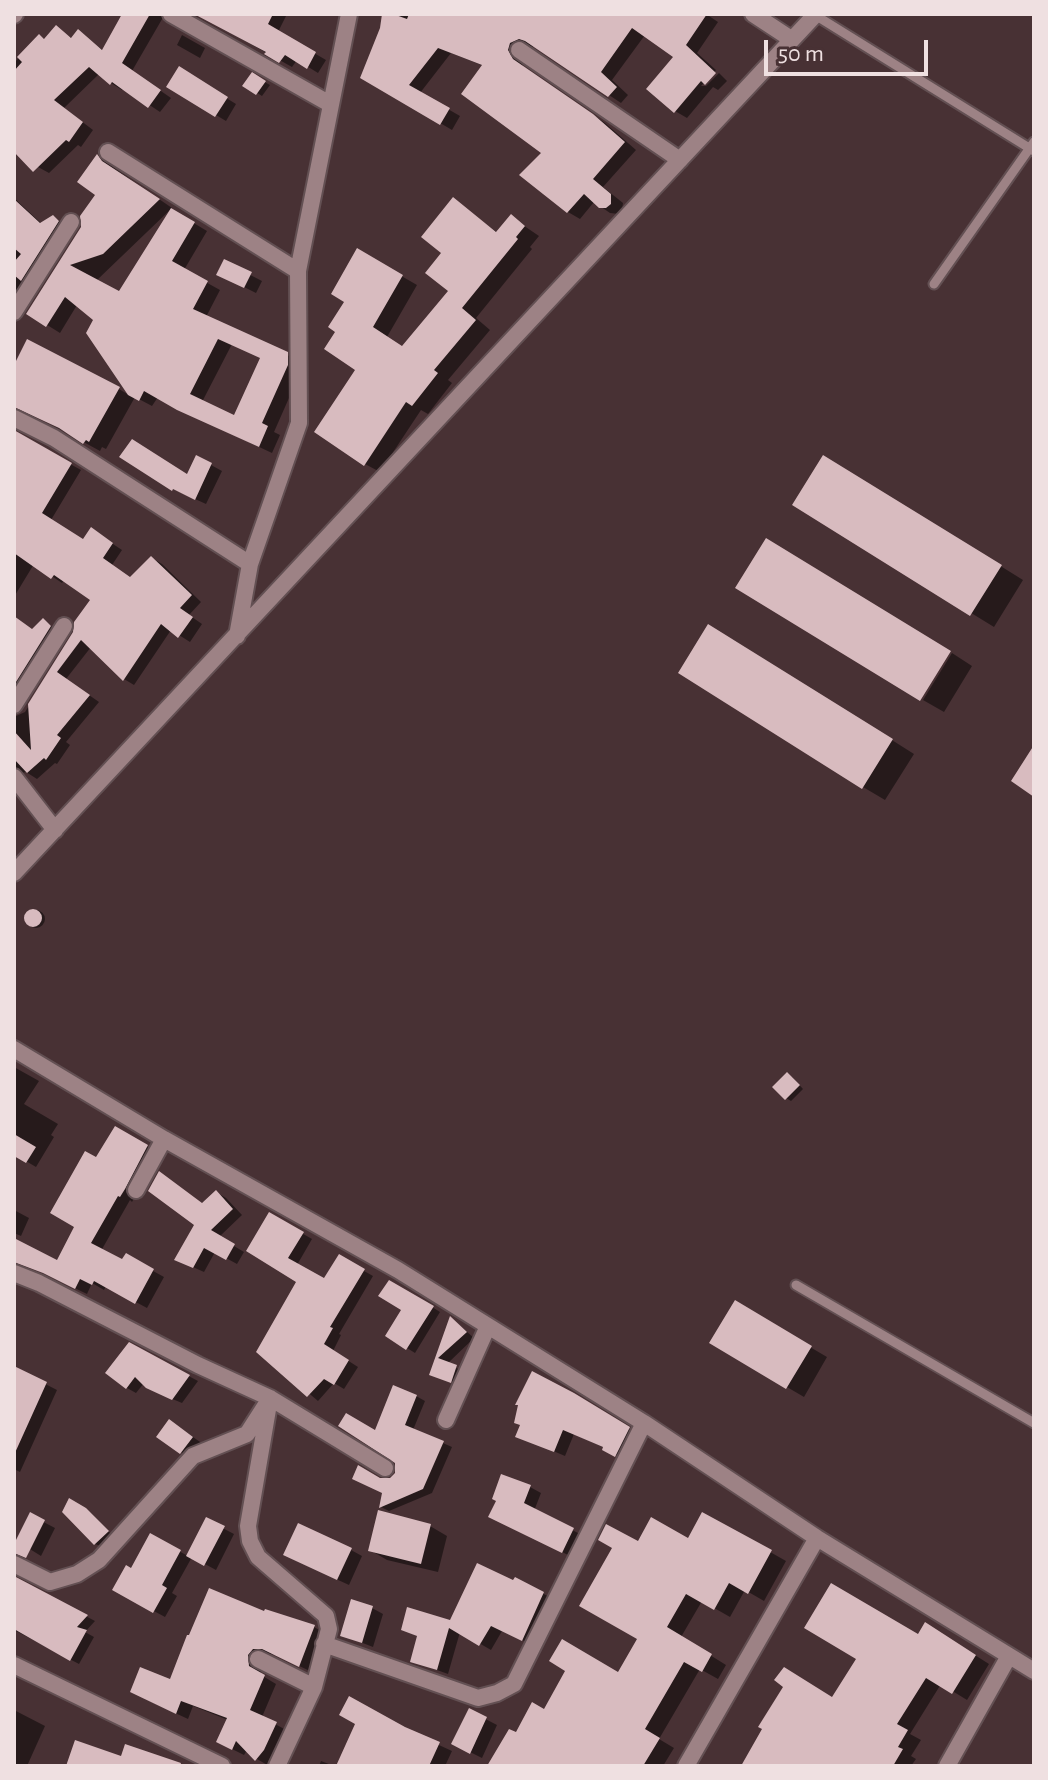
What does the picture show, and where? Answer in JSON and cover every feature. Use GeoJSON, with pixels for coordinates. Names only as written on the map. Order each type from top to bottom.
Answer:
{"type":"FeatureCollection","features":[{"type":"Feature","properties":{"kind":"street"},"geometry":{"type":"LineString","coordinates":[[171,14],[330,104]]}},
{"type":"Feature","properties":{"kind":"street"},"geometry":{"type":"LineString","coordinates":[[237,636],[250,564],[299,423],[298,271],[349,14]]}},
{"type":"Feature","properties":{"kind":"street"},"geometry":{"type":"LineString","coordinates":[[753,14],[791,39]]}},
{"type":"Feature","properties":{"kind":"street"},"geometry":{"type":"LineString","coordinates":[[14,873],[816,14]]}},
{"type":"Feature","properties":{"kind":"street"},"geometry":{"type":"LineString","coordinates":[[519,50],[680,160]]}},
{"type":"Feature","properties":{"kind":"street"},"geometry":{"type":"LineString","coordinates":[[108,152],[298,271]]}},
{"type":"Feature","properties":{"kind":"street"},"geometry":{"type":"LineString","coordinates":[[14,312],[71,222]]}},
{"type":"Feature","properties":{"kind":"street"},"geometry":{"type":"LineString","coordinates":[[14,418],[54,438],[250,564]]}},
{"type":"Feature","properties":{"kind":"street"},"geometry":{"type":"LineString","coordinates":[[14,705],[64,626]]}},
{"type":"Feature","properties":{"kind":"street"},"geometry":{"type":"LineString","coordinates":[[14,777],[55,830]]}},
{"type":"Feature","properties":{"kind":"street"},"geometry":{"type":"LineString","coordinates":[[14,1049],[488,1326],[644,1423],[817,1538],[1034,1671]]}},
{"type":"Feature","properties":{"kind":"street"},"geometry":{"type":"LineString","coordinates":[[136,1190],[164,1139]]}},
{"type":"Feature","properties":{"kind":"street"},"geometry":{"type":"LineString","coordinates":[[14,1273],[270,1398],[385,1468]]}},
{"type":"Feature","properties":{"kind":"street"},"geometry":{"type":"LineString","coordinates":[[446,1420],[488,1326]]}},
{"type":"Feature","properties":{"kind":"street"},"geometry":{"type":"LineString","coordinates":[[14,1564],[50,1582],[77,1574],[99,1560],[193,1456],[247,1434],[270,1398]]}},
{"type":"Feature","properties":{"kind":"street"},"geometry":{"type":"LineString","coordinates":[[270,1398],[248,1526],[250,1541],[258,1557],[326,1616],[329,1629],[314,1687],[277,1766]]}},
{"type":"Feature","properties":{"kind":"street"},"geometry":{"type":"LineString","coordinates":[[324,1644],[478,1698],[514,1684],[644,1423]]}},
{"type":"Feature","properties":{"kind":"street"},"geometry":{"type":"LineString","coordinates":[[686,1766],[817,1538]]}},
{"type":"Feature","properties":{"kind":"street"},"geometry":{"type":"LineString","coordinates":[[947,1766],[1009,1656]]}},
{"type":"Feature","properties":{"kind":"street"},"geometry":{"type":"LineString","coordinates":[[258,1659],[314,1687]]}},
{"type":"Feature","properties":{"kind":"street"},"geometry":{"type":"LineString","coordinates":[[14,1665],[222,1766]]}},
{"type":"Feature","properties":{"kind":"lane"},"geometry":{"type":"LineString","coordinates":[[816,14],[1033,147],[934,284]]}},
{"type":"Feature","properties":{"kind":"lane"},"geometry":{"type":"LineString","coordinates":[[796,1285],[1034,1423]]}},
{"type":"Feature","properties":{"kind":"building"},"geometry":{"type":"Polygon","coordinates":[[[122,14],[150,14],[122,63],[161,90],[148,108],[112,82],[110,85],[89,67],[54,100],[83,122],[69,142],[66,140],[33,172],[14,152],[14,71],[22,62],[17,57],[39,34],[44,39],[56,25],[71,38],[78,29],[102,50],[122,14]]]}},
{"type":"Feature","properties":{"kind":"building"},"geometry":{"type":"Polygon","coordinates":[[[194,14],[273,14],[268,24],[316,52],[307,69],[285,55],[279,63],[264,54],[266,52],[194,14]]]}},
{"type":"Feature","properties":{"kind":"building"},"geometry":{"type":"Polygon","coordinates":[[[382,14],[407,19],[409,14],[707,14],[686,45],[716,73],[705,85],[701,81],[674,113],[646,89],[673,57],[632,28],[601,72],[617,87],[608,97],[525,41],[519,39],[510,43],[508,50],[513,59],[593,114],[625,142],[593,179],[611,194],[611,204],[599,208],[584,194],[567,213],[519,175],[541,153],[461,94],[482,65],[438,48],[409,85],[450,108],[440,125],[360,78],[380,28],[382,14]]]}},
{"type":"Feature","properties":{"kind":"building"},"geometry":{"type":"Polygon","coordinates":[[[179,66],[228,97],[215,117],[166,87],[179,66]]]}},
{"type":"Feature","properties":{"kind":"building"},"geometry":{"type":"Polygon","coordinates":[[[252,72],[266,81],[256,95],[242,86],[252,72]]]}},
{"type":"Feature","properties":{"kind":"building"},"geometry":{"type":"Polygon","coordinates":[[[97,154],[102,161],[160,199],[103,254],[70,265],[119,291],[171,208],[195,222],[172,261],[208,281],[193,309],[288,352],[288,365],[262,423],[268,426],[259,447],[177,410],[144,391],[139,401],[128,395],[86,333],[93,320],[65,297],[46,327],[26,314],[81,227],[80,216],[95,195],[77,182],[97,154]],[[218,339],[190,394],[234,415],[260,358],[218,339]]]}},
{"type":"Feature","properties":{"kind":"building"},"geometry":{"type":"Polygon","coordinates":[[[453,197],[496,232],[511,214],[525,226],[462,308],[476,320],[434,370],[438,373],[412,406],[406,402],[364,466],[314,432],[355,370],[324,349],[335,332],[328,327],[344,302],[331,294],[357,248],[403,275],[373,327],[402,346],[448,291],[425,273],[441,253],[421,237],[453,197]]]}},
{"type":"Feature","properties":{"kind":"building"},"geometry":{"type":"Polygon","coordinates":[[[14,199],[40,223],[53,215],[59,221],[21,281],[14,275],[14,262],[21,254],[14,248],[14,199]]]}},
{"type":"Feature","properties":{"kind":"building"},"geometry":{"type":"Polygon","coordinates":[[[224,259],[252,272],[244,288],[216,275],[224,259]]]}},
{"type":"Feature","properties":{"kind":"building"},"geometry":{"type":"Polygon","coordinates":[[[27,339],[120,387],[89,442],[86,440],[83,444],[59,428],[14,407],[14,365],[27,339]]]}},
{"type":"Feature","properties":{"kind":"building"},"geometry":{"type":"Polygon","coordinates":[[[14,430],[72,463],[42,513],[83,539],[91,527],[113,543],[103,558],[130,577],[151,556],[192,595],[180,608],[193,617],[178,638],[161,624],[123,681],[81,640],[57,672],[90,695],[57,735],[61,738],[46,760],[44,758],[27,773],[14,759],[14,731],[31,750],[28,704],[73,632],[74,622],[90,600],[54,575],[51,579],[14,553],[14,430]]]}},
{"type":"Feature","properties":{"kind":"building"},"geometry":{"type":"Polygon","coordinates":[[[132,439],[187,474],[196,455],[212,463],[195,500],[172,491],[119,457],[132,439]]]}},
{"type":"Feature","properties":{"kind":"building"},"geometry":{"type":"Polygon","coordinates":[[[823,455],[1002,565],[970,616],[792,505],[823,455]]]}},
{"type":"Feature","properties":{"kind":"building"},"geometry":{"type":"Polygon","coordinates":[[[766,538],[951,651],[920,701],[735,588],[766,538]]]}},
{"type":"Feature","properties":{"kind":"building"},"geometry":{"type":"Polygon","coordinates":[[[14,616],[32,629],[43,618],[51,626],[16,682],[14,616]]]}},
{"type":"Feature","properties":{"kind":"building"},"geometry":{"type":"Polygon","coordinates":[[[708,624],[893,739],[862,789],[678,673],[708,624]]]}},
{"type":"Feature","properties":{"kind":"building"},"geometry":{"type":"Polygon","coordinates":[[[1034,745],[1034,797],[1011,781],[1034,745]]]}},
{"type":"Feature","properties":{"kind":"building"},"geometry":{"type":"Polygon","coordinates":[[[33,909],[42,918],[33,927],[24,918],[33,909]]]}},
{"type":"Feature","properties":{"kind":"building"},"geometry":{"type":"Polygon","coordinates":[[[787,1072],[800,1085],[785,1100],[772,1087],[787,1072]]]}},
{"type":"Feature","properties":{"kind":"building"},"geometry":{"type":"Polygon","coordinates":[[[115,1126],[148,1145],[91,1243],[122,1259],[126,1253],[154,1269],[135,1304],[94,1281],[92,1285],[80,1279],[75,1289],[14,1262],[14,1238],[57,1260],[74,1227],[50,1213],[85,1151],[96,1157],[115,1126]]]}},
{"type":"Feature","properties":{"kind":"building"},"geometry":{"type":"Polygon","coordinates":[[[14,1134],[36,1147],[26,1163],[14,1156],[14,1134]]]}},
{"type":"Feature","properties":{"kind":"building"},"geometry":{"type":"Polygon","coordinates":[[[159,1171],[202,1203],[216,1190],[233,1209],[211,1230],[235,1244],[226,1260],[204,1248],[193,1268],[174,1260],[194,1225],[148,1191],[159,1171]]]}},
{"type":"Feature","properties":{"kind":"building"},"geometry":{"type":"Polygon","coordinates":[[[269,1212],[304,1232],[288,1258],[324,1278],[339,1254],[365,1269],[330,1327],[333,1328],[324,1344],[349,1360],[334,1385],[324,1379],[307,1397],[256,1352],[296,1282],[246,1251],[269,1212]]]}},
{"type":"Feature","properties":{"kind":"building"},"geometry":{"type":"Polygon","coordinates":[[[389,1280],[434,1306],[406,1350],[385,1336],[401,1310],[378,1296],[389,1280]]]}},
{"type":"Feature","properties":{"kind":"building"},"geometry":{"type":"Polygon","coordinates":[[[735,1300],[812,1346],[786,1389],[709,1343],[735,1300]]]}},
{"type":"Feature","properties":{"kind":"building"},"geometry":{"type":"Polygon","coordinates":[[[450,1316],[467,1332],[438,1358],[457,1365],[451,1383],[429,1375],[450,1316]]]}},
{"type":"Feature","properties":{"kind":"building"},"geometry":{"type":"Polygon","coordinates":[[[129,1342],[190,1375],[172,1400],[146,1388],[135,1377],[126,1389],[105,1373],[129,1342]]]}},
{"type":"Feature","properties":{"kind":"building"},"geometry":{"type":"Polygon","coordinates":[[[14,1366],[47,1382],[14,1455],[14,1366]]]}},
{"type":"Feature","properties":{"kind":"building"},"geometry":{"type":"Polygon","coordinates":[[[532,1371],[630,1427],[615,1457],[602,1450],[603,1447],[563,1430],[554,1452],[515,1437],[520,1425],[514,1423],[518,1405],[515,1405],[532,1371]]]}},
{"type":"Feature","properties":{"kind":"building"},"geometry":{"type":"Polygon","coordinates":[[[393,1385],[417,1395],[405,1425],[444,1441],[423,1489],[379,1508],[382,1493],[352,1479],[358,1465],[380,1478],[390,1478],[395,1473],[395,1463],[338,1426],[346,1413],[375,1430],[393,1385]]]}},
{"type":"Feature","properties":{"kind":"building"},"geometry":{"type":"Polygon","coordinates":[[[169,1419],[193,1437],[180,1454],[156,1437],[169,1419]]]}},
{"type":"Feature","properties":{"kind":"building"},"geometry":{"type":"Polygon","coordinates":[[[501,1474],[531,1485],[524,1503],[574,1528],[562,1553],[488,1517],[496,1501],[492,1499],[501,1474]]]}},
{"type":"Feature","properties":{"kind":"building"},"geometry":{"type":"Polygon","coordinates":[[[69,1498],[86,1508],[109,1531],[94,1545],[62,1512],[69,1498]]]}},
{"type":"Feature","properties":{"kind":"building"},"geometry":{"type":"Polygon","coordinates":[[[378,1510],[431,1524],[421,1564],[368,1551],[378,1510]]]}},
{"type":"Feature","properties":{"kind":"building"},"geometry":{"type":"Polygon","coordinates":[[[30,1512],[45,1520],[26,1558],[14,1553],[14,1544],[30,1512]]]}},
{"type":"Feature","properties":{"kind":"building"},"geometry":{"type":"Polygon","coordinates":[[[702,1512],[772,1550],[748,1594],[729,1583],[714,1610],[686,1594],[667,1627],[712,1654],[702,1672],[684,1662],[645,1729],[660,1738],[643,1766],[487,1766],[509,1729],[516,1732],[532,1702],[544,1709],[565,1671],[549,1661],[562,1639],[618,1672],[637,1639],[579,1606],[612,1548],[598,1540],[606,1524],[638,1541],[651,1517],[688,1538],[702,1512]]]}},
{"type":"Feature","properties":{"kind":"building"},"geometry":{"type":"Polygon","coordinates":[[[206,1517],[225,1526],[204,1566],[186,1556],[206,1517]]]}},
{"type":"Feature","properties":{"kind":"building"},"geometry":{"type":"Polygon","coordinates":[[[298,1523],[352,1548],[337,1580],[283,1555],[298,1523]]]}},
{"type":"Feature","properties":{"kind":"building"},"geometry":{"type":"Polygon","coordinates":[[[150,1533],[181,1550],[162,1585],[167,1588],[153,1613],[112,1590],[126,1565],[131,1568],[150,1533]]]}},
{"type":"Feature","properties":{"kind":"building"},"geometry":{"type":"Polygon","coordinates":[[[477,1563],[544,1592],[522,1641],[491,1626],[479,1646],[449,1628],[437,1670],[410,1662],[417,1636],[401,1630],[407,1607],[450,1620],[477,1563]]]}},
{"type":"Feature","properties":{"kind":"building"},"geometry":{"type":"Polygon","coordinates":[[[14,1576],[88,1615],[77,1627],[87,1630],[70,1661],[14,1629],[14,1576]]]}},
{"type":"Feature","properties":{"kind":"building"},"geometry":{"type":"Polygon","coordinates":[[[831,1583],[918,1634],[925,1622],[976,1655],[952,1694],[926,1678],[897,1724],[908,1730],[898,1747],[903,1749],[893,1766],[741,1766],[762,1729],[758,1727],[783,1687],[774,1680],[784,1667],[832,1697],[856,1659],[804,1628],[831,1583]]]}},
{"type":"Feature","properties":{"kind":"building"},"geometry":{"type":"Polygon","coordinates":[[[209,1588],[264,1611],[315,1625],[299,1667],[262,1649],[253,1649],[248,1655],[249,1666],[265,1675],[250,1710],[277,1722],[264,1750],[255,1761],[236,1741],[232,1750],[216,1742],[227,1718],[181,1701],[176,1714],[130,1692],[140,1667],[170,1679],[209,1588]]]}},
{"type":"Feature","properties":{"kind":"building"},"geometry":{"type":"Polygon","coordinates":[[[351,1599],[373,1606],[362,1643],[340,1636],[351,1599]]]}},
{"type":"Feature","properties":{"kind":"building"},"geometry":{"type":"Polygon","coordinates":[[[349,1696],[405,1727],[440,1742],[429,1766],[336,1766],[355,1724],[339,1715],[349,1696]]]}},
{"type":"Feature","properties":{"kind":"building"},"geometry":{"type":"Polygon","coordinates":[[[469,1708],[487,1717],[470,1754],[451,1744],[469,1708]]]}},
{"type":"Feature","properties":{"kind":"building"},"geometry":{"type":"Polygon","coordinates":[[[75,1740],[121,1756],[125,1744],[181,1763],[180,1766],[66,1766],[75,1740]]]}}]}
